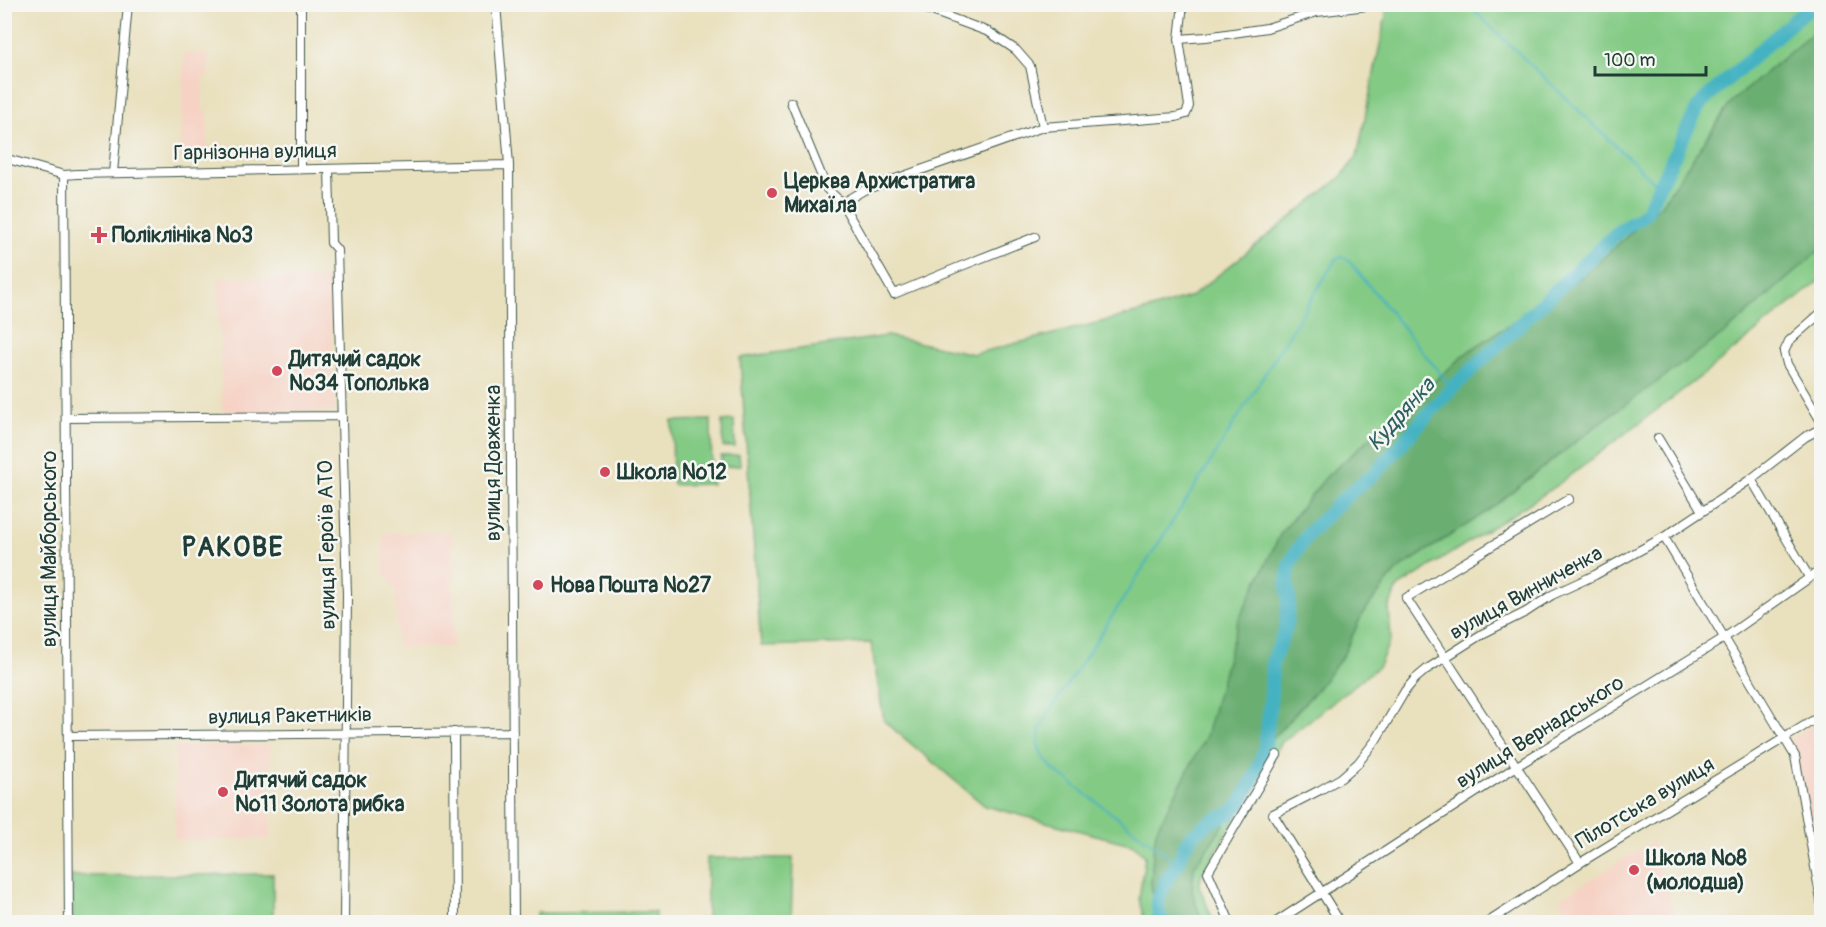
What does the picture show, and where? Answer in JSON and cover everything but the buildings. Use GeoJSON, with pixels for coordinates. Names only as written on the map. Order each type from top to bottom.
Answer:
{"type":"FeatureCollection","features":[{"type":"Feature","properties":{"kind":"street"},"geometry":{"type":"LineString","coordinates":[[113,173],[128,4]]}},
{"type":"Feature","properties":{"kind":"street"},"geometry":{"type":"LineString","coordinates":[[301,4],[301,169]]}},
{"type":"Feature","properties":{"kind":"street","name":"вулиця Довженка"},"geometry":{"type":"LineString","coordinates":[[496,4],[508,165],[514,922]]}},
{"type":"Feature","properties":{"kind":"street"},"geometry":{"type":"LineString","coordinates":[[913,4],[989,32],[1016,50],[1030,66],[1043,127]]}},
{"type":"Feature","properties":{"kind":"street"},"geometry":{"type":"LineString","coordinates":[[842,203],[864,190],[1043,127],[1176,117],[1186,114],[1189,106],[1179,39],[1183,4]]}},
{"type":"Feature","properties":{"kind":"street"},"geometry":{"type":"LineString","coordinates":[[1179,39],[1267,28],[1317,12],[1366,5]]}},
{"type":"Feature","properties":{"kind":"street"},"geometry":{"type":"LineString","coordinates":[[791,102],[827,189],[842,203],[894,294],[1035,237]]}},
{"type":"Feature","properties":{"kind":"street","name":"Гарнізонна вулиця"},"geometry":{"type":"LineString","coordinates":[[4,158],[64,176],[508,165]]}},
{"type":"Feature","properties":{"kind":"street","name":"вулиця Героїв АТО"},"geometry":{"type":"LineString","coordinates":[[329,169],[331,243],[337,250],[347,594],[344,922]]}},
{"type":"Feature","properties":{"kind":"street","name":"вулиця Майборського"},"geometry":{"type":"LineString","coordinates":[[64,176],[69,922]]}},
{"type":"Feature","properties":{"kind":"street"},"geometry":{"type":"LineString","coordinates":[[1821,312],[1789,341],[1784,352],[1788,364],[1821,423]]}},
{"type":"Feature","properties":{"kind":"street"},"geometry":{"type":"LineString","coordinates":[[66,418],[342,416]]}},
{"type":"Feature","properties":{"kind":"street","name":"вулиця Винниченка"},"geometry":{"type":"LineString","coordinates":[[1321,894],[1273,814],[1341,778],[1358,763],[1376,740],[1405,691],[1415,679],[1482,634],[1664,537],[1751,479],[1805,437],[1821,428]]}},
{"type":"Feature","properties":{"kind":"street"},"geometry":{"type":"LineString","coordinates":[[1658,438],[1702,511]]}},
{"type":"Feature","properties":{"kind":"street"},"geometry":{"type":"LineString","coordinates":[[1751,479],[1809,577]]}},
{"type":"Feature","properties":{"kind":"street"},"geometry":{"type":"LineString","coordinates":[[1569,499],[1406,598],[1580,863]]}},
{"type":"Feature","properties":{"kind":"street"},"geometry":{"type":"LineString","coordinates":[[1664,537],[1795,756],[1821,906]]}},
{"type":"Feature","properties":{"kind":"street","name":"вулиця Вернадського"},"geometry":{"type":"LineString","coordinates":[[1276,922],[1517,766],[1724,638],[1821,568]]}},
{"type":"Feature","properties":{"kind":"street","name":"Пілотська вулиця"},"geometry":{"type":"LineString","coordinates":[[1488,922],[1821,715]]}},
{"type":"Feature","properties":{"kind":"street"},"geometry":{"type":"LineString","coordinates":[[454,732],[455,922]]}},
{"type":"Feature","properties":{"kind":"street","name":"вулиця Ракетників"},"geometry":{"type":"LineString","coordinates":[[68,736],[513,732]]}},
{"type":"Feature","properties":{"kind":"street"},"geometry":{"type":"LineString","coordinates":[[1230,922],[1208,872],[1277,755]]}},
{"type":"Feature","properties":{"kind":"street"},"geometry":{"type":"LineString","coordinates":[[1321,894],[1340,922]]}},
{"type":"Feature","properties":{"kind":"shaded area"},"geometry":{"type":"Polygon","coordinates":[[[184,53],[209,54],[208,77],[203,77],[202,110],[208,111],[207,150],[195,150],[194,162],[181,161],[184,53]]]}},
{"type":"Feature","properties":{"kind":"shaded area","name":"Дитячий садок №34 Тополька"},"geometry":{"type":"Polygon","coordinates":[[[218,278],[329,278],[335,411],[222,413],[218,278]]]}},
{"type":"Feature","properties":{"kind":"shaded area"},"geometry":{"type":"Polygon","coordinates":[[[452,532],[453,647],[397,647],[396,592],[383,569],[383,533],[452,532]]]}},
{"type":"Feature","properties":{"kind":"shaded area"},"geometry":{"type":"Polygon","coordinates":[[[1821,719],[1821,886],[1789,740],[1821,719]]]}},
{"type":"Feature","properties":{"kind":"shaded area","name":"Дитячий садок №11 Золота рибка"},"geometry":{"type":"Polygon","coordinates":[[[270,745],[271,839],[175,840],[175,746],[270,745]]]}},
{"type":"Feature","properties":{"kind":"shaded area","name":"Школа №8 (молодша)"},"geometry":{"type":"Polygon","coordinates":[[[1653,841],[1677,922],[1567,922],[1560,898],[1653,841]]]}},
{"type":"Feature","properties":{"kind":"green space"},"geometry":{"type":"Polygon","coordinates":[[[1388,5],[1821,5],[1821,279],[1708,371],[1552,489],[1398,587],[1389,607],[1391,638],[1379,666],[1282,742],[1202,874],[1199,886],[1214,922],[1145,922],[1139,899],[1145,856],[1134,845],[985,806],[884,721],[871,643],[761,646],[740,358],[887,336],[974,354],[1148,310],[1192,296],[1340,178],[1357,157],[1388,5]]]}},
{"type":"Feature","properties":{"kind":"green space"},"geometry":{"type":"Polygon","coordinates":[[[1821,26],[1821,249],[1725,333],[1600,423],[1488,511],[1397,570],[1363,613],[1343,656],[1315,692],[1272,739],[1228,819],[1194,867],[1192,890],[1202,922],[1156,922],[1151,884],[1156,831],[1206,736],[1238,621],[1281,533],[1326,477],[1469,351],[1582,277],[1661,205],[1732,101],[1821,26]]]}},
{"type":"Feature","properties":{"kind":"green space"},"geometry":{"type":"Polygon","coordinates":[[[711,420],[712,484],[673,485],[672,421],[711,420]]]}},
{"type":"Feature","properties":{"kind":"green space"},"geometry":{"type":"Polygon","coordinates":[[[734,420],[735,447],[723,447],[722,421],[734,420]]]}},
{"type":"Feature","properties":{"kind":"green space"},"geometry":{"type":"Polygon","coordinates":[[[739,455],[740,466],[721,467],[721,456],[739,455]]]}},
{"type":"Feature","properties":{"kind":"green space"},"geometry":{"type":"Polygon","coordinates":[[[707,858],[793,858],[791,922],[707,922],[707,858]]]}},
{"type":"Feature","properties":{"kind":"green space"},"geometry":{"type":"Polygon","coordinates":[[[273,874],[273,922],[73,922],[72,876],[273,874]]]}},
{"type":"Feature","properties":{"kind":"green space"},"geometry":{"type":"Polygon","coordinates":[[[655,912],[655,922],[536,922],[536,913],[655,912]]]}},
{"type":"Feature","properties":{"kind":"waterway"},"geometry":{"type":"LineString","coordinates":[[1467,4],[1658,186]]}},
{"type":"Feature","properties":{"kind":"waterway","name":"Кудрянка"},"geometry":{"type":"LineString","coordinates":[[1163,922],[1157,901],[1186,843],[1211,821],[1229,814],[1240,804],[1255,776],[1265,748],[1272,663],[1286,628],[1289,598],[1287,582],[1290,564],[1308,534],[1344,498],[1377,471],[1449,391],[1620,230],[1647,211],[1697,109],[1704,100],[1797,18],[1817,4]]}},
{"type":"Feature","properties":{"kind":"waterway"},"geometry":{"type":"LineString","coordinates":[[1178,863],[1054,770],[1043,757],[1038,745],[1040,729],[1049,712],[1201,477],[1336,259],[1342,257],[1349,261],[1452,388]]}},
{"type":"Feature","properties":{"kind":"place","name":"Церква Архистратига Михаїла"},"geometry":{"type":"Point","coordinates":[772,193]}},
{"type":"Feature","properties":{"kind":"place","name":"Поліклініка №3"},"geometry":{"type":"Point","coordinates":[99,235]}},
{"type":"Feature","properties":{"kind":"place","name":"Дитячий садок №34 Тополька"},"geometry":{"type":"Point","coordinates":[277,371]}},
{"type":"Feature","properties":{"kind":"place","name":"Школа №12"},"geometry":{"type":"Point","coordinates":[605,472]}},
{"type":"Feature","properties":{"kind":"place","name":"Нова Пошта №27"},"geometry":{"type":"Point","coordinates":[538,585]}},
{"type":"Feature","properties":{"kind":"place","name":"Дитячий садок №11 Золота рибка"},"geometry":{"type":"Point","coordinates":[223,792]}},
{"type":"Feature","properties":{"kind":"place","name":"Школа №8 (молодша)"},"geometry":{"type":"Point","coordinates":[1634,870]}},
{"type":"Feature","properties":{"kind":"district","name":"РАКОВЕ"},"geometry":{"type":"Point","coordinates":[233,547]}}]}
